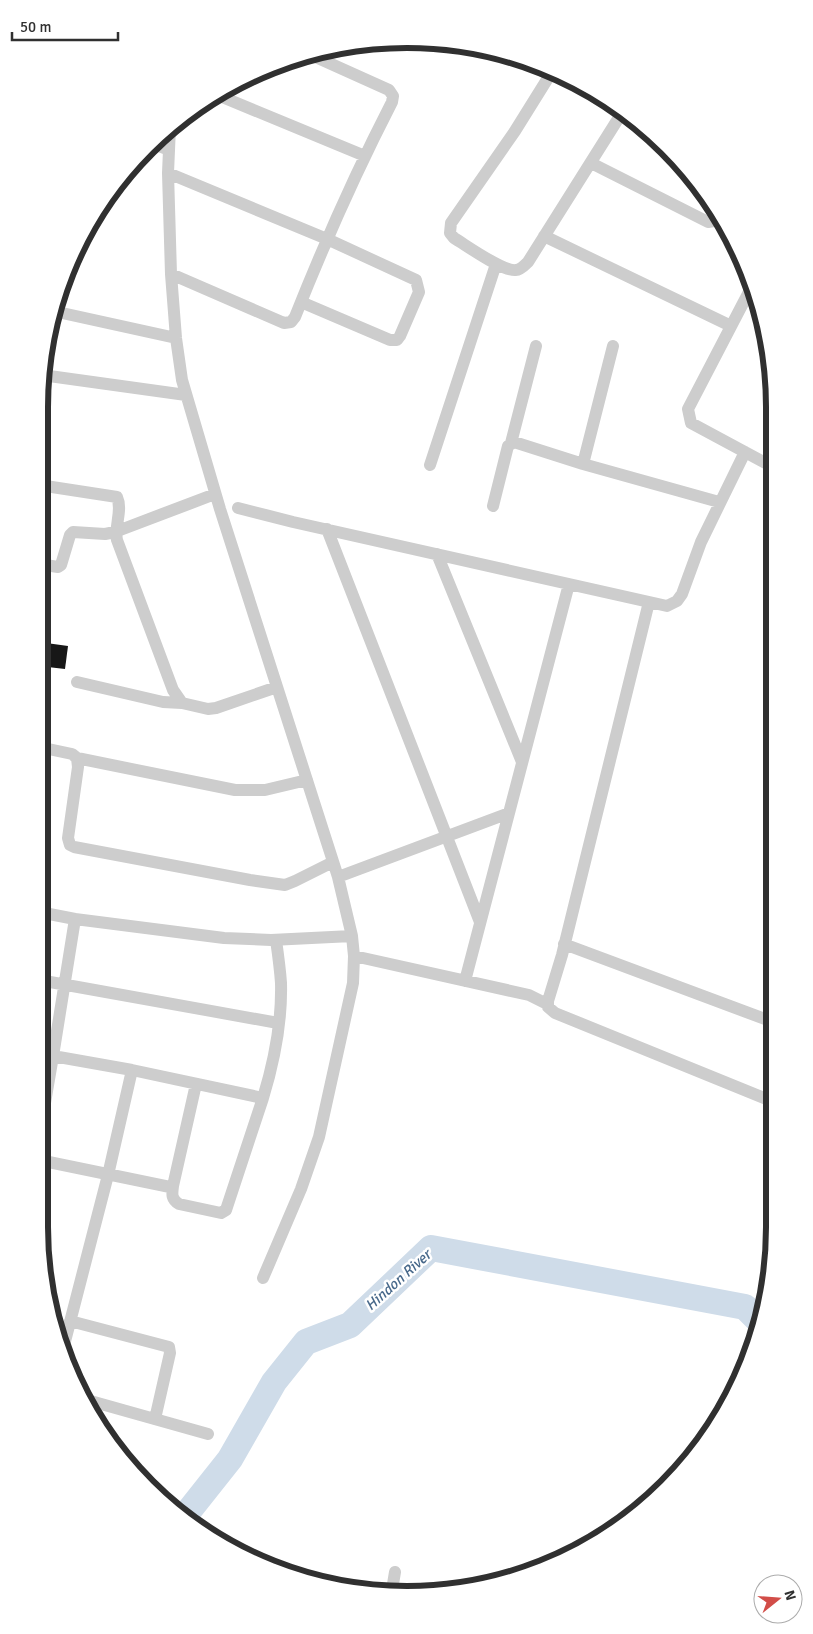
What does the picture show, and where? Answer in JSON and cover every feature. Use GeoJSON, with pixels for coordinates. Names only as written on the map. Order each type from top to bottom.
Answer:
{"type":"FeatureCollection","features":[{"type":"Feature","properties":{"kind":"street"},"geometry":{"type":"LineString","coordinates":[[171,274],[284,323],[291,322],[295,317],[326,239],[392,102],[391,93],[319,59]]}},
{"type":"Feature","properties":{"kind":"street"},"geometry":{"type":"LineString","coordinates":[[549,77],[515,131],[451,223],[450,233],[454,238],[496,264],[508,270],[517,270],[528,262],[619,118]]}},
{"type":"Feature","properties":{"kind":"street"},"geometry":{"type":"LineString","coordinates":[[224,98],[365,156]]}},
{"type":"Feature","properties":{"kind":"street"},"geometry":{"type":"LineString","coordinates":[[170,137],[168,173],[171,274],[176,338],[182,380],[215,494],[338,877],[352,936],[354,956],[351,993],[319,1137],[302,1188],[263,1278]]}},
{"type":"Feature","properties":{"kind":"street"},"geometry":{"type":"LineString","coordinates":[[160,146],[169,150]]}},
{"type":"Feature","properties":{"kind":"street"},"geometry":{"type":"LineString","coordinates":[[591,163],[708,222],[713,221]]}},
{"type":"Feature","properties":{"kind":"street"},"geometry":{"type":"LineString","coordinates":[[168,173],[326,239],[416,280],[419,292],[397,340],[390,340],[301,302]]}},
{"type":"Feature","properties":{"kind":"street"},"geometry":{"type":"LineString","coordinates":[[544,236],[731,326]]}},
{"type":"Feature","properties":{"kind":"street"},"geometry":{"type":"LineString","coordinates":[[430,465],[496,264]]}},
{"type":"Feature","properties":{"kind":"street"},"geometry":{"type":"LineString","coordinates":[[747,295],[688,409],[688,414],[691,423],[766,461]]}},
{"type":"Feature","properties":{"kind":"street"},"geometry":{"type":"LineString","coordinates":[[60,313],[176,338]]}},
{"type":"Feature","properties":{"kind":"street"},"geometry":{"type":"LineString","coordinates":[[493,506],[536,346]]}},
{"type":"Feature","properties":{"kind":"street"},"geometry":{"type":"LineString","coordinates":[[583,464],[613,346]]}},
{"type":"Feature","properties":{"kind":"street"},"geometry":{"type":"LineString","coordinates":[[49,375],[186,395]]}},
{"type":"Feature","properties":{"kind":"street"},"geometry":{"type":"LineString","coordinates":[[511,443],[719,502]]}},
{"type":"Feature","properties":{"kind":"street"},"geometry":{"type":"LineString","coordinates":[[238,508],[667,606],[677,601],[682,594],[701,542],[745,452]]}},
{"type":"Feature","properties":{"kind":"street"},"geometry":{"type":"LineString","coordinates":[[48,486],[117,497],[119,506],[115,532],[121,552],[173,690],[182,703]]}},
{"type":"Feature","properties":{"kind":"street"},"geometry":{"type":"LineString","coordinates":[[48,565],[58,567],[61,565],[70,535],[73,532],[105,534],[115,532],[215,494]]}},
{"type":"Feature","properties":{"kind":"street"},"geometry":{"type":"LineString","coordinates":[[327,529],[480,922]]}},
{"type":"Feature","properties":{"kind":"street"},"geometry":{"type":"LineString","coordinates":[[438,554],[522,762]]}},
{"type":"Feature","properties":{"kind":"street"},"geometry":{"type":"LineString","coordinates":[[465,981],[569,584]]}},
{"type":"Feature","properties":{"kind":"street"},"geometry":{"type":"LineString","coordinates":[[547,1004],[564,944],[649,602]]}},
{"type":"Feature","properties":{"kind":"street"},"geometry":{"type":"LineString","coordinates":[[77,682],[163,702],[182,703],[208,709],[216,708],[277,686]]}},
{"type":"Feature","properties":{"kind":"street"},"geometry":{"type":"LineString","coordinates":[[48,749],[72,754],[77,758],[235,790],[265,790],[307,780]]}},
{"type":"Feature","properties":{"kind":"street"},"geometry":{"type":"LineString","coordinates":[[77,758],[78,768],[68,838],[70,845],[74,847],[285,885],[333,862]]}},
{"type":"Feature","properties":{"kind":"street"},"geometry":{"type":"LineString","coordinates":[[338,877],[509,814]]}},
{"type":"Feature","properties":{"kind":"street"},"geometry":{"type":"LineString","coordinates":[[48,914],[75,919],[224,938],[276,940],[352,936]]}},
{"type":"Feature","properties":{"kind":"street"},"geometry":{"type":"LineString","coordinates":[[48,1085],[75,919]]}},
{"type":"Feature","properties":{"kind":"street"},"geometry":{"type":"LineString","coordinates":[[196,1084],[172,1197],[174,1202],[179,1204],[221,1213],[226,1210],[270,1073],[278,1023],[281,983],[276,940]]}},
{"type":"Feature","properties":{"kind":"street"},"geometry":{"type":"LineString","coordinates":[[564,944],[766,1019]]}},
{"type":"Feature","properties":{"kind":"street"},"geometry":{"type":"LineString","coordinates":[[354,956],[529,995],[547,1004],[549,1009],[555,1013],[766,1099]]}},
{"type":"Feature","properties":{"kind":"street"},"geometry":{"type":"LineString","coordinates":[[48,982],[278,1023]]}},
{"type":"Feature","properties":{"kind":"street"},"geometry":{"type":"LineString","coordinates":[[48,1055],[132,1070],[263,1098]]}},
{"type":"Feature","properties":{"kind":"street"},"geometry":{"type":"LineString","coordinates":[[66,1338],[108,1175],[132,1070]]}},
{"type":"Feature","properties":{"kind":"street"},"geometry":{"type":"LineString","coordinates":[[48,1162],[170,1187],[174,1186]]}},
{"type":"Feature","properties":{"kind":"street"},"geometry":{"type":"LineString","coordinates":[[70,1321],[169,1347],[170,1352],[155,1419]]}},
{"type":"Feature","properties":{"kind":"street"},"geometry":{"type":"LineString","coordinates":[[93,1402],[208,1434]]}},
{"type":"Feature","properties":{"kind":"street"},"geometry":{"type":"LineString","coordinates":[[393,1586],[395,1572]]}},
{"type":"Feature","properties":{"kind":"building"},"geometry":{"type":"Polygon","coordinates":[[[48,643],[68,646],[65,669],[48,667],[48,643]]]}},
{"type":"Feature","properties":{"kind":"waterway","name":"Hindon River"},"geometry":{"type":"LineString","coordinates":[[188,1512],[230,1459],[274,1382],[306,1342],[350,1325],[431,1248],[745,1307],[754,1316]]}}]}
